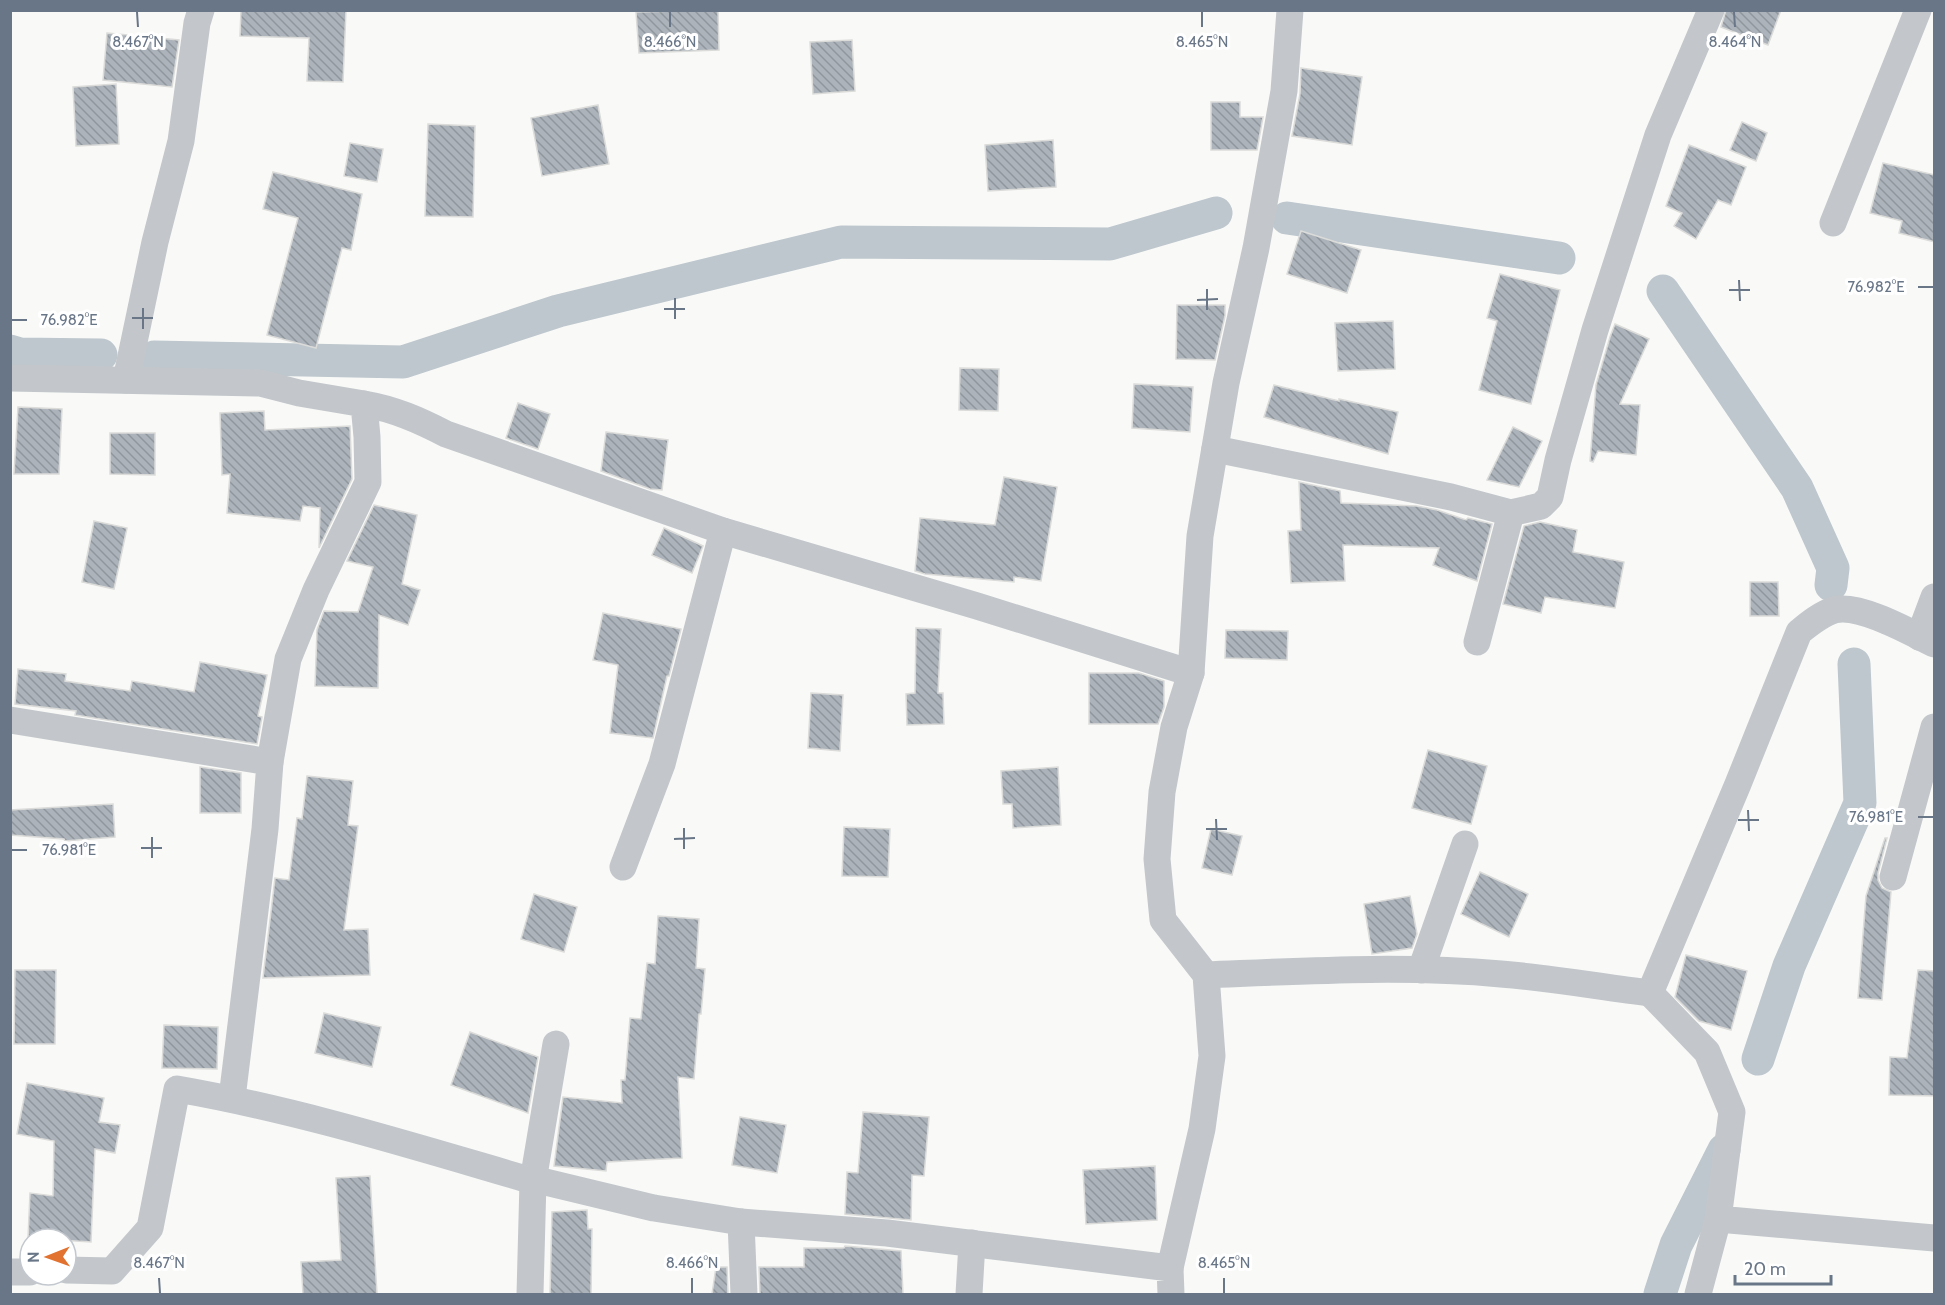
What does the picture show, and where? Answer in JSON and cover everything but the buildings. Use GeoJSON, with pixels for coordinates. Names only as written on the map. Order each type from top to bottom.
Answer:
{"type":"FeatureCollection","features":[{"type":"Feature","properties":{"kind":"street"},"geometry":{"type":"LineString","coordinates":[[126,380],[155,242],[181,141],[197,23],[201,10]]}},
{"type":"Feature","properties":{"kind":"street"},"geometry":{"type":"LineString","coordinates":[[1171,1294],[1170,1268],[1202,1129],[1212,1056],[1206,975],[1163,920],[1157,859],[1162,792],[1174,727],[1191,673],[1200,537],[1226,383],[1256,248],[1284,91],[1290,10]]}},
{"type":"Feature","properties":{"kind":"street"},"geometry":{"type":"LineString","coordinates":[[1215,449],[1451,497],[1511,513],[1541,506],[1550,497],[1558,460],[1595,330],[1658,135],[1711,10]]}},
{"type":"Feature","properties":{"kind":"street"},"geometry":{"type":"LineString","coordinates":[[1833,223],[1918,10]]}},
{"type":"Feature","properties":{"kind":"street"},"geometry":{"type":"LineString","coordinates":[[10,378],[260,383],[300,393],[389,409],[446,434],[723,531],[977,606],[1191,673]]}},
{"type":"Feature","properties":{"kind":"street"},"geometry":{"type":"LineString","coordinates":[[232,1098],[270,762],[288,659],[316,590],[368,482],[364,404]]}},
{"type":"Feature","properties":{"kind":"street"},"geometry":{"type":"LineString","coordinates":[[1477,642],[1511,513]]}},
{"type":"Feature","properties":{"kind":"street"},"geometry":{"type":"LineString","coordinates":[[623,867],[662,764],[723,531]]}},
{"type":"Feature","properties":{"kind":"street"},"geometry":{"type":"LineString","coordinates":[[1650,993],[1738,784],[1798,632],[1814,620],[1836,610],[1864,612],[1927,641],[1935,597]]}},
{"type":"Feature","properties":{"kind":"street"},"geometry":{"type":"LineString","coordinates":[[10,720],[270,762]]}},
{"type":"Feature","properties":{"kind":"street"},"geometry":{"type":"LineString","coordinates":[[1893,877],[1935,727]]}},
{"type":"Feature","properties":{"kind":"street"},"geometry":{"type":"LineString","coordinates":[[1421,970],[1465,844]]}},
{"type":"Feature","properties":{"kind":"street"},"geometry":{"type":"LineString","coordinates":[[1206,975],[1373,969],[1421,970],[1502,974],[1650,993],[1707,1052],[1732,1112],[1718,1219],[1698,1294]]}},
{"type":"Feature","properties":{"kind":"street"},"geometry":{"type":"LineString","coordinates":[[530,1294],[533,1181],[556,1044]]}},
{"type":"Feature","properties":{"kind":"street"},"geometry":{"type":"LineString","coordinates":[[78,1273],[116,1283],[150,1228],[177,1089],[232,1098],[411,1145],[533,1181],[546,1182],[654,1208],[741,1222],[887,1233],[1170,1268]]}},
{"type":"Feature","properties":{"kind":"street"},"geometry":{"type":"LineString","coordinates":[[1718,1219],[1935,1238]]}},
{"type":"Feature","properties":{"kind":"street"},"geometry":{"type":"LineString","coordinates":[[741,1222],[744,1294]]}},
{"type":"Feature","properties":{"kind":"street"},"geometry":{"type":"LineString","coordinates":[[969,1294],[972,1243]]}},
{"type":"Feature","properties":{"kind":"waterway"},"geometry":{"type":"LineString","coordinates":[[154,357],[403,362],[558,311],[841,242],[1110,244],[1216,213]]}},
{"type":"Feature","properties":{"kind":"waterway"},"geometry":{"type":"LineString","coordinates":[[1287,218],[1559,258]]}},
{"type":"Feature","properties":{"kind":"waterway"},"geometry":{"type":"LineString","coordinates":[[1663,291],[1797,488],[1833,568],[1831,585]]}},
{"type":"Feature","properties":{"kind":"waterway"},"geometry":{"type":"LineString","coordinates":[[10,351],[20,354],[101,355]]}},
{"type":"Feature","properties":{"kind":"waterway"},"geometry":{"type":"LineString","coordinates":[[1758,1059],[1789,966],[1860,803],[1854,664]]}},
{"type":"Feature","properties":{"kind":"waterway"},"geometry":{"type":"LineString","coordinates":[[1660,1294],[1676,1245],[1724,1150]]}}]}
